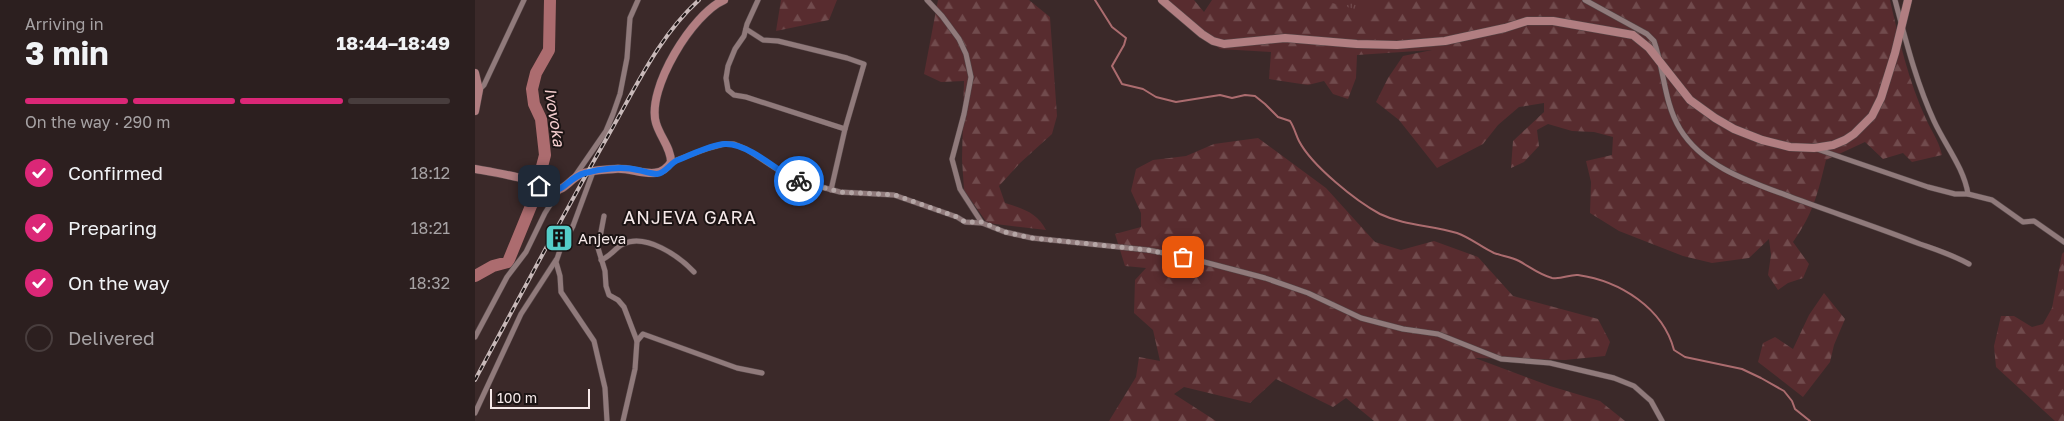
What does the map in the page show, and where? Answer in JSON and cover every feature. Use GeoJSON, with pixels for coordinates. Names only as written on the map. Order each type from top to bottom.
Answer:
{"type":"FeatureCollection","features":[{"type":"Feature","properties":{"kind":"street"},"geometry":{"type":"LineString","coordinates":[[479,90],[524,0]]}},
{"type":"Feature","properties":{"kind":"street"},"geometry":{"type":"LineString","coordinates":[[570,182],[596,148],[613,114],[620,94],[627,58],[630,18],[638,0]]}},
{"type":"Feature","properties":{"kind":"street"},"geometry":{"type":"LineString","coordinates":[[671,162],[669,150],[656,123],[655,115],[664,72],[682,40],[709,12],[724,0]]}},
{"type":"Feature","properties":{"kind":"street"},"geometry":{"type":"LineString","coordinates":[[758,0],[744,36],[735,49],[728,66],[726,78],[728,90],[735,95],[845,129]]}},
{"type":"Feature","properties":{"kind":"street"},"geometry":{"type":"LineString","coordinates":[[927,0],[959,39],[966,54],[971,77],[964,114],[952,159],[960,189],[982,222]]}},
{"type":"Feature","properties":{"kind":"street"},"geometry":{"type":"LineString","coordinates":[[1162,0],[1202,34],[1213,41],[1224,44],[1285,38],[1397,45],[1445,41],[1505,28],[1527,21],[1553,21],[1633,35],[1649,48],[1690,100],[1715,118],[1761,140],[1790,146],[1814,148],[1833,145],[1845,140],[1872,116],[1881,98],[1908,0]]}},
{"type":"Feature","properties":{"kind":"street"},"geometry":{"type":"LineString","coordinates":[[1585,0],[1647,34],[1654,41],[1679,128],[1698,150],[1726,171],[1765,188],[1898,234],[1955,256],[1969,264]]}},
{"type":"Feature","properties":{"kind":"street"},"geometry":{"type":"LineString","coordinates":[[1895,0],[1916,80],[1934,121],[1964,177],[1968,194]]}},
{"type":"Feature","properties":{"kind":"street"},"geometry":{"type":"LineString","coordinates":[[746,29],[763,40],[778,41],[864,64],[845,129],[831,190]]}},
{"type":"Feature","properties":{"kind":"street"},"geometry":{"type":"LineString","coordinates":[[475,73],[479,90],[475,111]]}},
{"type":"Feature","properties":{"kind":"street"},"geometry":{"type":"LineString","coordinates":[[475,337],[507,277],[526,252],[545,213],[559,191],[570,182],[580,175],[617,169],[637,170],[656,174],[662,173],[671,162],[709,148],[734,144],[746,149],[792,179],[831,190],[895,195],[957,217],[965,222],[982,222],[1005,232],[1032,238],[1148,250],[1189,258],[1265,278],[1291,287],[1361,318],[1403,329],[1438,334],[1501,359],[1550,363],[1614,378],[1634,386],[1651,401],[1662,421]]}},
{"type":"Feature","properties":{"kind":"street"},"geometry":{"type":"LineString","coordinates":[[1814,148],[1928,187],[1992,200],[2023,222],[2034,221],[2064,242]]}},
{"type":"Feature","properties":{"kind":"street"},"geometry":{"type":"LineString","coordinates":[[475,169],[528,180],[549,191],[559,191]]}},
{"type":"Feature","properties":{"kind":"street"},"geometry":{"type":"LineString","coordinates":[[475,413],[521,314],[556,259],[573,226],[593,172]]}},
{"type":"Feature","properties":{"kind":"street"},"geometry":{"type":"LineString","coordinates":[[604,216],[598,248],[609,295],[618,300],[624,307],[637,341],[635,369],[623,421]]}},
{"type":"Feature","properties":{"kind":"street"},"geometry":{"type":"LineString","coordinates":[[601,260],[606,259],[624,243],[640,241],[669,253],[687,264],[694,272]]}},
{"type":"Feature","properties":{"kind":"street"},"geometry":{"type":"LineString","coordinates":[[556,259],[561,292],[594,341],[605,388],[607,421]]}},
{"type":"Feature","properties":{"kind":"street"},"geometry":{"type":"LineString","coordinates":[[637,341],[643,334],[648,335],[675,347],[737,368],[761,373]]}},
{"type":"Feature","properties":{"kind":"green space"},"geometry":{"type":"Polygon","coordinates":[[[781,0],[837,0],[829,20],[776,31],[781,0]]]}},
{"type":"Feature","properties":{"kind":"green space"},"geometry":{"type":"Polygon","coordinates":[[[938,0],[1029,0],[1050,17],[1057,116],[1052,134],[1020,163],[999,186],[1005,203],[1034,215],[1046,230],[987,223],[964,190],[962,159],[964,81],[941,82],[924,74],[938,0]]]}},
{"type":"Feature","properties":{"kind":"green space"},"geometry":{"type":"Polygon","coordinates":[[[1162,0],[1194,0],[1204,12],[1212,0],[1890,0],[1914,90],[1942,155],[1912,162],[1903,153],[1883,159],[1865,142],[1826,160],[1814,203],[1793,242],[1809,264],[1803,278],[1788,283],[1778,290],[1768,275],[1771,255],[1769,239],[1749,258],[1712,263],[1683,256],[1619,231],[1590,213],[1591,182],[1586,161],[1612,155],[1613,137],[1594,132],[1572,131],[1548,124],[1537,130],[1539,146],[1524,162],[1511,168],[1513,141],[1544,112],[1544,103],[1519,107],[1498,125],[1483,144],[1437,168],[1399,120],[1376,102],[1388,78],[1403,56],[1432,50],[1357,55],[1356,78],[1348,99],[1333,94],[1324,81],[1308,85],[1269,79],[1271,52],[1220,49],[1162,0]]]}},
{"type":"Feature","properties":{"kind":"green space"},"geometry":{"type":"Polygon","coordinates":[[[1321,0],[1369,0],[1366,12],[1321,0]]]}},
{"type":"Feature","properties":{"kind":"green space"},"geometry":{"type":"Polygon","coordinates":[[[1258,138],[1326,188],[1375,242],[1401,250],[1434,241],[1478,257],[1513,296],[1598,319],[1610,342],[1605,356],[1565,360],[1475,358],[1550,386],[1600,401],[1625,421],[1374,421],[1346,398],[1333,407],[1276,379],[1250,403],[1184,387],[1174,394],[1216,421],[1109,421],[1136,377],[1139,357],[1160,361],[1153,330],[1134,313],[1135,280],[1146,268],[1125,266],[1115,234],[1141,227],[1141,213],[1131,191],[1136,169],[1153,160],[1186,156],[1214,144],[1258,138]]]}},
{"type":"Feature","properties":{"kind":"green space"},"geometry":{"type":"Polygon","coordinates":[[[2064,252],[2064,421],[2055,421],[1996,367],[1994,346],[2001,316],[2014,316],[2032,327],[2043,324],[2052,308],[2062,254],[2064,252]]]}},
{"type":"Feature","properties":{"kind":"green space"},"geometry":{"type":"Polygon","coordinates":[[[1824,293],[1845,319],[1834,345],[1830,362],[1803,397],[1758,362],[1763,343],[1775,337],[1793,349],[1809,315],[1824,293]]]}},
{"type":"Feature","properties":{"kind":"waterway","name":"Ivovoka"},"geometry":{"type":"LineString","coordinates":[[475,276],[493,266],[508,262],[533,201],[545,155],[541,119],[534,104],[532,89],[536,73],[549,50],[550,0]]}},
{"type":"Feature","properties":{"kind":"waterway"},"geometry":{"type":"LineString","coordinates":[[1095,0],[1112,27],[1126,38],[1112,66],[1122,84],[1143,89],[1156,97],[1176,102],[1220,95],[1232,98],[1245,95],[1255,96],[1278,117],[1290,121],[1305,151],[1324,172],[1347,192],[1380,214],[1399,221],[1457,233],[1494,253],[1516,260],[1548,277],[1559,278],[1578,275],[1594,278],[1624,290],[1650,309],[1660,321],[1674,350],[1685,357],[1742,369],[1761,378],[1784,391],[1792,401],[1795,409],[1810,421]]}},
{"type":"Feature","properties":{"kind":"railway"},"geometry":{"type":"LineString","coordinates":[[475,380],[649,63],[672,30],[699,0]]}},
{"type":"Feature","properties":{"kind":"way so far"},"geometry":{"type":"LineString","coordinates":[[799,181],[840,192],[895,195],[957,217],[965,222],[982,222],[1005,232],[1032,238],[1148,250],[1183,257]]}},
{"type":"Feature","properties":{"kind":"place","name":"Anjeva"},"geometry":{"type":"Point","coordinates":[559,238]}},
{"type":"Feature","properties":{"kind":"district","name":"ANJEVA GARA"},"geometry":{"type":"Point","coordinates":[690,217]}},
{"type":"Feature","properties":{"kind":"route"},"geometry":{"type":"LineString","coordinates":[[539,186],[549,191],[559,191],[587,172],[617,169],[637,170],[656,174],[662,173],[671,162],[725,144],[734,144],[746,149],[792,179],[799,181]]}}]}
